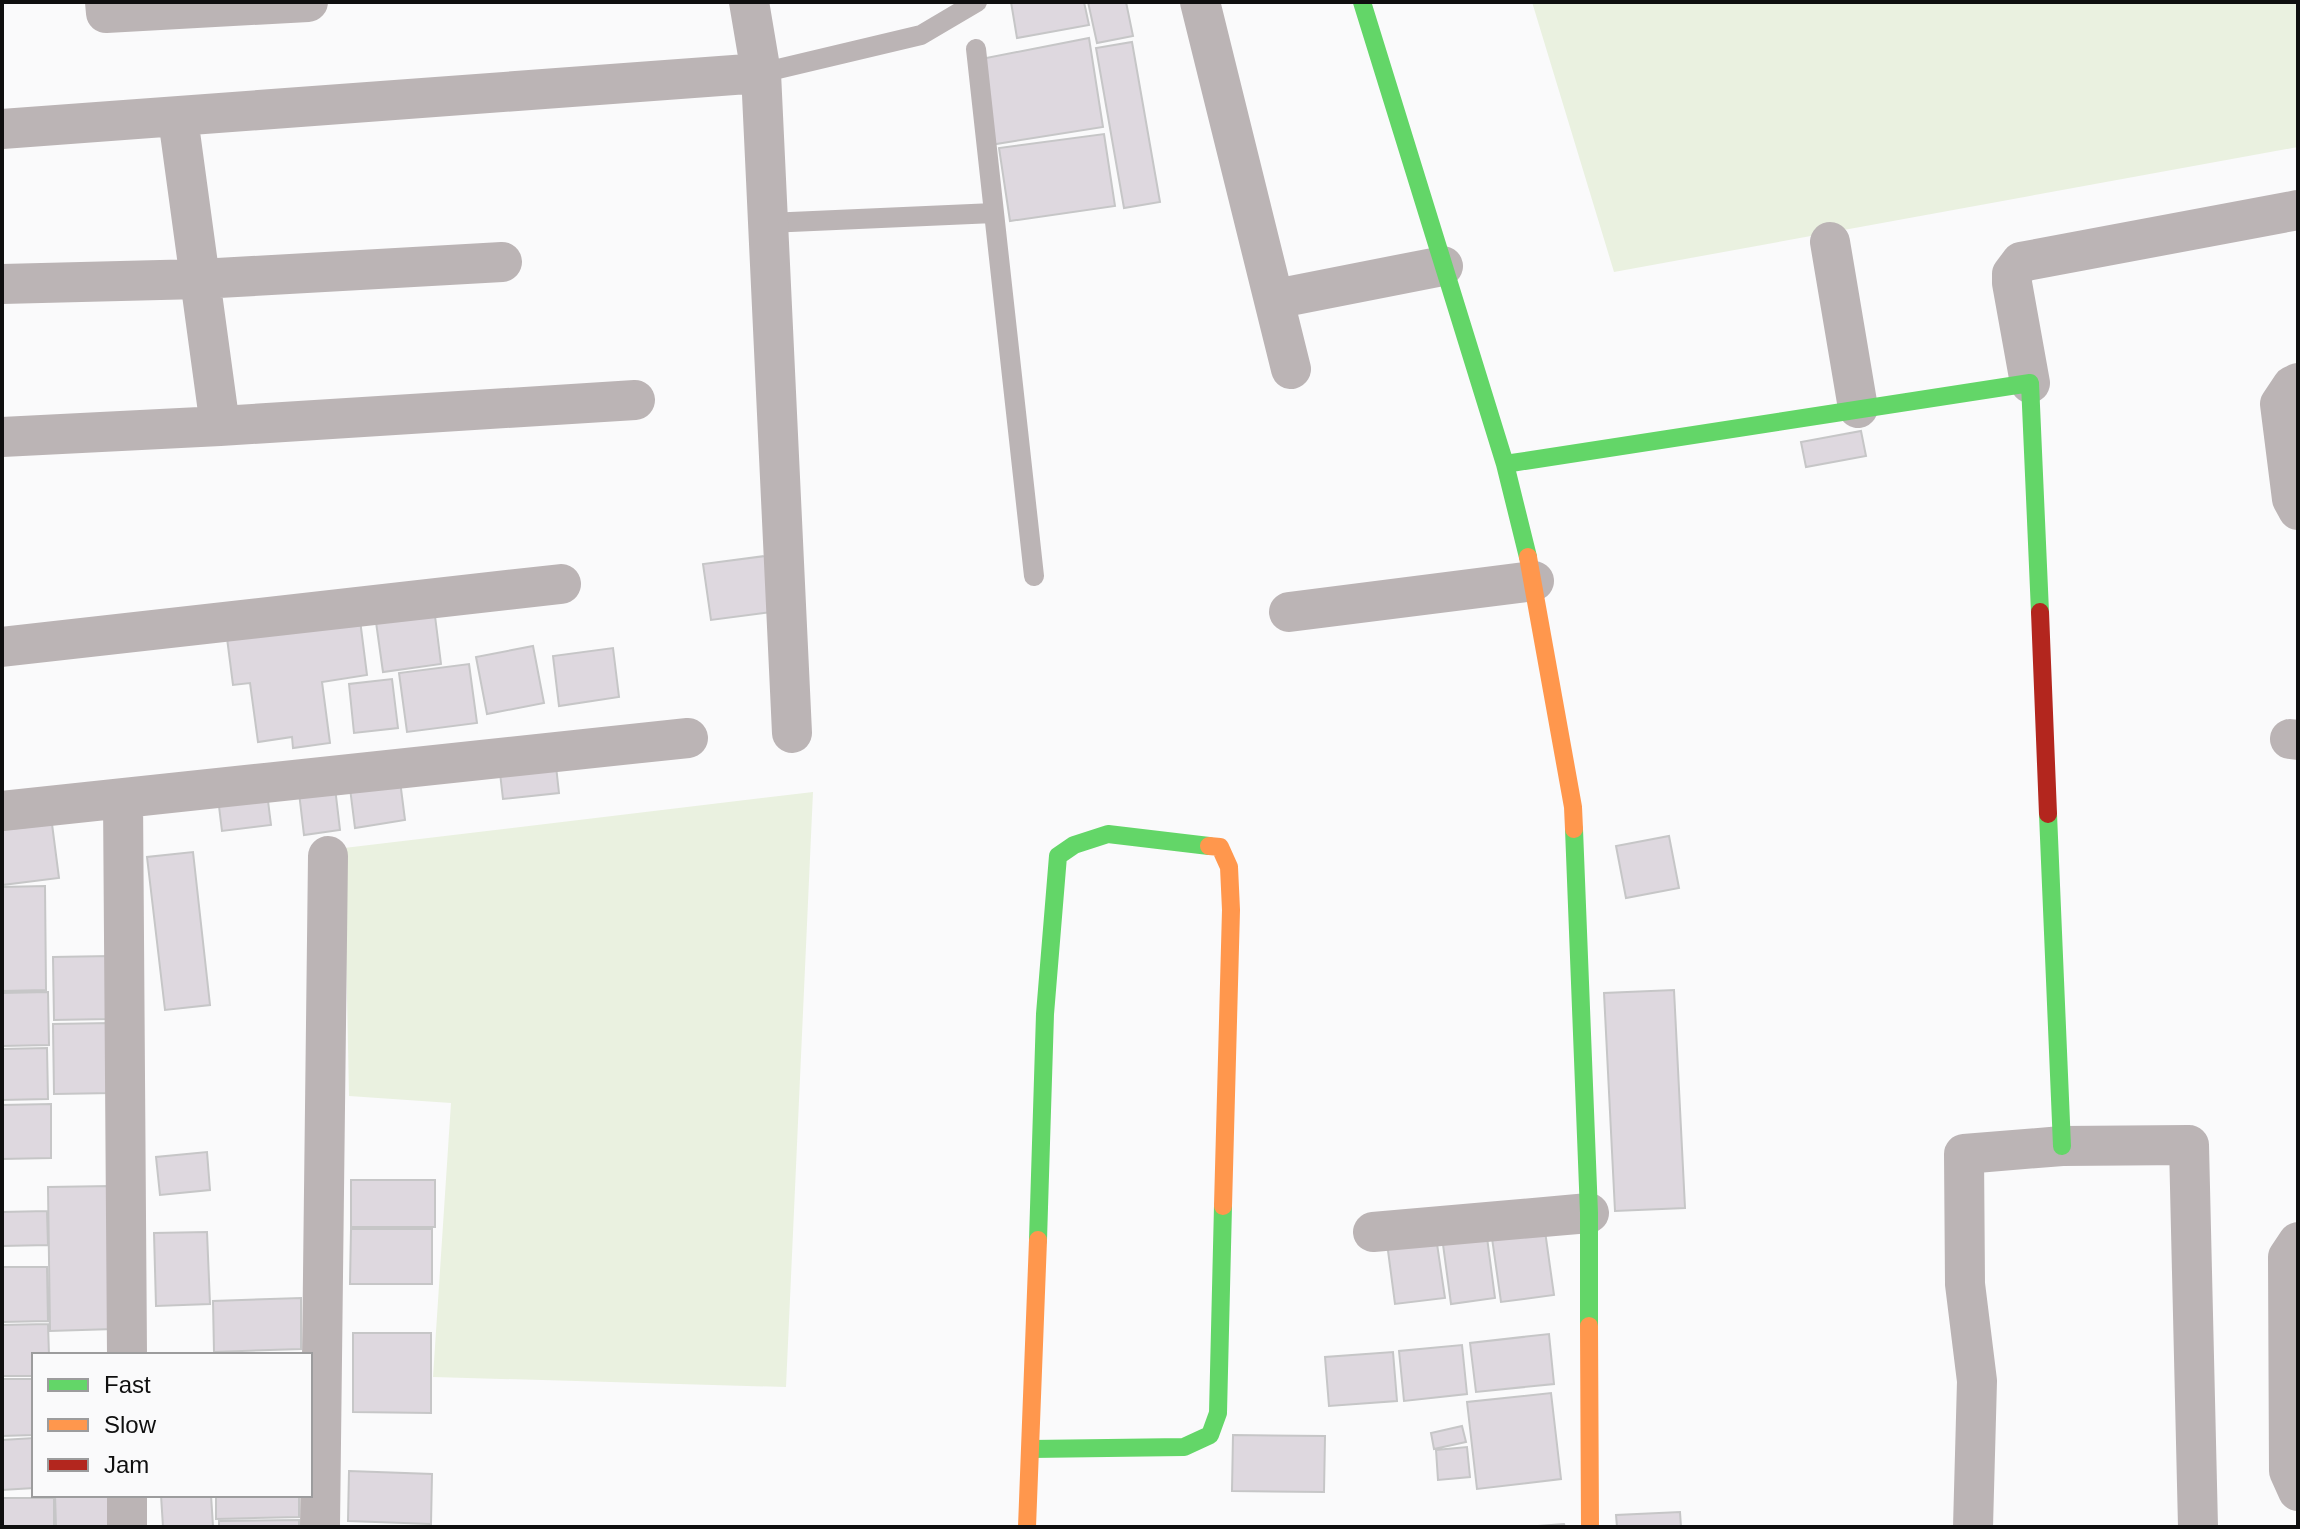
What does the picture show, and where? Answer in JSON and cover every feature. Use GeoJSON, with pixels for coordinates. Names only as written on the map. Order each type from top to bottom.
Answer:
{"type":"FeatureCollection","features":[{"type":"Feature","properties":{"kind":"street"},"geometry":{"type":"LineString","coordinates":[[105,2],[106,13],[308,2]]}},
{"type":"Feature","properties":{"kind":"street"},"geometry":{"type":"LineString","coordinates":[[749,2],[761,73],[792,733]]}},
{"type":"Feature","properties":{"kind":"street"},"geometry":{"type":"LineString","coordinates":[[1200,2],[1291,369]]}},
{"type":"Feature","properties":{"kind":"street"},"geometry":{"type":"LineString","coordinates":[[1362,2],[1505,464],[1534,581],[1573,807],[1589,1213],[1590,1527]]}},
{"type":"Feature","properties":{"kind":"street"},"geometry":{"type":"LineString","coordinates":[[2,129],[761,73]]}},
{"type":"Feature","properties":{"kind":"street"},"geometry":{"type":"LineString","coordinates":[[178,118],[220,426]]}},
{"type":"Feature","properties":{"kind":"street"},"geometry":{"type":"LineString","coordinates":[[2062,1146],[2030,383],[2012,274],[2021,262],[2298,210]]}},
{"type":"Feature","properties":{"kind":"street"},"geometry":{"type":"LineString","coordinates":[[1830,242],[1858,408]]}},
{"type":"Feature","properties":{"kind":"street"},"geometry":{"type":"LineString","coordinates":[[2,284],[200,279],[502,262]]}},
{"type":"Feature","properties":{"kind":"street"},"geometry":{"type":"LineString","coordinates":[[1275,299],[1443,266]]}},
{"type":"Feature","properties":{"kind":"street"},"geometry":{"type":"LineString","coordinates":[[1505,464],[2030,383]]}},
{"type":"Feature","properties":{"kind":"street"},"geometry":{"type":"LineString","coordinates":[[2298,383],[2292,386],[2280,404],[2292,499],[2298,510]]}},
{"type":"Feature","properties":{"kind":"street"},"geometry":{"type":"LineString","coordinates":[[2,437],[635,400]]}},
{"type":"Feature","properties":{"kind":"street"},"geometry":{"type":"LineString","coordinates":[[1289,612],[1534,581]]}},
{"type":"Feature","properties":{"kind":"street"},"geometry":{"type":"LineString","coordinates":[[2,647],[561,584]]}},
{"type":"Feature","properties":{"kind":"street"},"geometry":{"type":"LineString","coordinates":[[2,811],[688,738]]}},
{"type":"Feature","properties":{"kind":"street"},"geometry":{"type":"LineString","coordinates":[[123,798],[127,1353]]}},
{"type":"Feature","properties":{"kind":"street"},"geometry":{"type":"LineString","coordinates":[[1027,1527],[1044,1047],[1058,856],[1074,845],[1108,834],[1220,847],[1229,867],[1231,910],[1218,1413],[1210,1435],[1184,1447],[1031,1449]]}},
{"type":"Feature","properties":{"kind":"street"},"geometry":{"type":"LineString","coordinates":[[320,1527],[328,856]]}},
{"type":"Feature","properties":{"kind":"street"},"geometry":{"type":"LineString","coordinates":[[1973,1527],[1977,1381],[1965,1284],[1964,1154],[2062,1146],[2189,1145],[2198,1527]]}},
{"type":"Feature","properties":{"kind":"street"},"geometry":{"type":"LineString","coordinates":[[1373,1232],[1589,1213]]}},
{"type":"Feature","properties":{"kind":"street"},"geometry":{"type":"LineString","coordinates":[[2298,1242],[2288,1257],[2289,1471],[2298,1491]]}},
{"type":"Feature","properties":{"kind":"street"},"geometry":{"type":"LineString","coordinates":[[127,1497],[127,1527]]}},
{"type":"Feature","properties":{"kind":"lane"},"geometry":{"type":"LineString","coordinates":[[761,73],[921,35],[977,2]]}},
{"type":"Feature","properties":{"kind":"lane"},"geometry":{"type":"LineString","coordinates":[[976,49],[1034,576]]}},
{"type":"Feature","properties":{"kind":"lane"},"geometry":{"type":"LineString","coordinates":[[768,223],[994,213]]}},
{"type":"Feature","properties":{"kind":"green space"},"geometry":{"type":"Polygon","coordinates":[[[1532,2],[2297,2],[2298,147],[1614,272],[1532,2]]]}},
{"type":"Feature","properties":{"kind":"green space"},"geometry":{"type":"Polygon","coordinates":[[[813,792],[786,1387],[433,1377],[451,1103],[349,1096],[344,848],[813,792]]]}},
{"type":"Feature","properties":{"kind":"building"},"geometry":{"type":"Polygon","coordinates":[[[1011,2],[1084,2],[1089,25],[1017,38],[1011,2]]]}},
{"type":"Feature","properties":{"kind":"building"},"geometry":{"type":"Polygon","coordinates":[[[1088,2],[1126,2],[1133,36],[1097,43],[1088,2]]]}},
{"type":"Feature","properties":{"kind":"building"},"geometry":{"type":"Polygon","coordinates":[[[1089,38],[1103,127],[990,145],[981,59],[1089,38]]]}},
{"type":"Feature","properties":{"kind":"building"},"geometry":{"type":"Polygon","coordinates":[[[1132,42],[1160,202],[1124,208],[1096,48],[1132,42]]]}},
{"type":"Feature","properties":{"kind":"building"},"geometry":{"type":"Polygon","coordinates":[[[1104,134],[1115,206],[1010,221],[999,148],[1104,134]]]}},
{"type":"Feature","properties":{"kind":"building"},"geometry":{"type":"Polygon","coordinates":[[[1861,431],[1866,456],[1806,467],[1801,442],[1861,431]]]}},
{"type":"Feature","properties":{"kind":"building"},"geometry":{"type":"Polygon","coordinates":[[[765,556],[772,612],[711,620],[703,564],[765,556]]]}},
{"type":"Feature","properties":{"kind":"building"},"geometry":{"type":"Polygon","coordinates":[[[434,608],[441,664],[383,672],[375,615],[434,608]]]}},
{"type":"Feature","properties":{"kind":"building"},"geometry":{"type":"Polygon","coordinates":[[[360,620],[367,675],[322,682],[330,743],[293,748],[292,737],[258,742],[250,683],[233,685],[227,638],[360,620]]]}},
{"type":"Feature","properties":{"kind":"building"},"geometry":{"type":"Polygon","coordinates":[[[533,646],[544,703],[487,714],[476,657],[533,646]]]}},
{"type":"Feature","properties":{"kind":"building"},"geometry":{"type":"Polygon","coordinates":[[[613,648],[619,697],[559,706],[553,656],[613,648]]]}},
{"type":"Feature","properties":{"kind":"building"},"geometry":{"type":"Polygon","coordinates":[[[469,664],[477,723],[407,732],[399,673],[469,664]]]}},
{"type":"Feature","properties":{"kind":"building"},"geometry":{"type":"Polygon","coordinates":[[[392,679],[398,728],[354,733],[349,684],[392,679]]]}},
{"type":"Feature","properties":{"kind":"building"},"geometry":{"type":"Polygon","coordinates":[[[555,757],[559,793],[503,799],[499,764],[555,757]]]}},
{"type":"Feature","properties":{"kind":"building"},"geometry":{"type":"Polygon","coordinates":[[[399,773],[405,820],[355,828],[349,780],[399,773]]]}},
{"type":"Feature","properties":{"kind":"building"},"geometry":{"type":"Polygon","coordinates":[[[334,779],[340,830],[304,835],[298,784],[334,779]]]}},
{"type":"Feature","properties":{"kind":"building"},"geometry":{"type":"Polygon","coordinates":[[[267,793],[271,825],[222,831],[218,798],[267,793]]]}},
{"type":"Feature","properties":{"kind":"building"},"geometry":{"type":"Polygon","coordinates":[[[52,824],[59,878],[2,885],[2,830],[52,824]]]}},
{"type":"Feature","properties":{"kind":"building"},"geometry":{"type":"Polygon","coordinates":[[[1669,836],[1679,888],[1626,898],[1616,846],[1669,836]]]}},
{"type":"Feature","properties":{"kind":"building"},"geometry":{"type":"Polygon","coordinates":[[[193,852],[210,1005],[165,1010],[147,857],[193,852]]]}},
{"type":"Feature","properties":{"kind":"building"},"geometry":{"type":"Polygon","coordinates":[[[45,886],[46,990],[2,991],[2,887],[45,886]]]}},
{"type":"Feature","properties":{"kind":"building"},"geometry":{"type":"Polygon","coordinates":[[[110,956],[110,1019],[54,1020],[53,957],[110,956]]]}},
{"type":"Feature","properties":{"kind":"building"},"geometry":{"type":"Polygon","coordinates":[[[1674,990],[1685,1208],[1615,1211],[1604,993],[1674,990]]]}},
{"type":"Feature","properties":{"kind":"building"},"geometry":{"type":"Polygon","coordinates":[[[48,992],[49,1045],[2,1046],[2,993],[48,992]]]}},
{"type":"Feature","properties":{"kind":"building"},"geometry":{"type":"Polygon","coordinates":[[[111,1023],[113,1093],[54,1094],[53,1024],[111,1023]]]}},
{"type":"Feature","properties":{"kind":"building"},"geometry":{"type":"Polygon","coordinates":[[[47,1048],[48,1099],[2,1100],[2,1049],[47,1048]]]}},
{"type":"Feature","properties":{"kind":"building"},"geometry":{"type":"Polygon","coordinates":[[[51,1104],[51,1158],[2,1159],[2,1105],[51,1104]]]}},
{"type":"Feature","properties":{"kind":"building"},"geometry":{"type":"Polygon","coordinates":[[[207,1152],[210,1190],[160,1195],[156,1157],[207,1152]]]}},
{"type":"Feature","properties":{"kind":"building"},"geometry":{"type":"Polygon","coordinates":[[[351,1180],[435,1180],[435,1227],[351,1227],[351,1180]]]}},
{"type":"Feature","properties":{"kind":"building"},"geometry":{"type":"Polygon","coordinates":[[[111,1186],[114,1329],[50,1331],[48,1187],[111,1186]]]}},
{"type":"Feature","properties":{"kind":"building"},"geometry":{"type":"Polygon","coordinates":[[[47,1211],[48,1245],[2,1246],[2,1212],[47,1211]]]}},
{"type":"Feature","properties":{"kind":"building"},"geometry":{"type":"Polygon","coordinates":[[[1544,1224],[1554,1295],[1501,1302],[1491,1231],[1544,1224]]]}},
{"type":"Feature","properties":{"kind":"building"},"geometry":{"type":"Polygon","coordinates":[[[351,1229],[432,1229],[432,1284],[350,1284],[351,1229]]]}},
{"type":"Feature","properties":{"kind":"building"},"geometry":{"type":"Polygon","coordinates":[[[1486,1230],[1495,1298],[1451,1304],[1442,1237],[1486,1230]]]}},
{"type":"Feature","properties":{"kind":"building"},"geometry":{"type":"Polygon","coordinates":[[[207,1232],[210,1304],[156,1306],[154,1233],[207,1232]]]}},
{"type":"Feature","properties":{"kind":"building"},"geometry":{"type":"Polygon","coordinates":[[[1436,1237],[1445,1298],[1395,1304],[1387,1243],[1436,1237]]]}},
{"type":"Feature","properties":{"kind":"building"},"geometry":{"type":"Polygon","coordinates":[[[2,1267],[47,1267],[48,1321],[2,1322],[2,1267]]]}},
{"type":"Feature","properties":{"kind":"building"},"geometry":{"type":"Polygon","coordinates":[[[301,1298],[301,1349],[214,1352],[213,1301],[301,1298]]]}},
{"type":"Feature","properties":{"kind":"building"},"geometry":{"type":"Polygon","coordinates":[[[48,1324],[49,1353],[32,1353],[32,1376],[2,1376],[2,1325],[48,1324]]]}},
{"type":"Feature","properties":{"kind":"building"},"geometry":{"type":"Polygon","coordinates":[[[353,1333],[431,1333],[431,1413],[353,1412],[353,1333]]]}},
{"type":"Feature","properties":{"kind":"building"},"geometry":{"type":"Polygon","coordinates":[[[1549,1334],[1554,1384],[1476,1392],[1470,1343],[1549,1334]]]}},
{"type":"Feature","properties":{"kind":"building"},"geometry":{"type":"Polygon","coordinates":[[[1462,1345],[1467,1394],[1404,1401],[1399,1351],[1462,1345]]]}},
{"type":"Feature","properties":{"kind":"building"},"geometry":{"type":"Polygon","coordinates":[[[1393,1352],[1397,1401],[1329,1406],[1325,1357],[1393,1352]]]}},
{"type":"Feature","properties":{"kind":"building"},"geometry":{"type":"Polygon","coordinates":[[[2,1379],[32,1379],[32,1435],[2,1436],[2,1379]]]}},
{"type":"Feature","properties":{"kind":"building"},"geometry":{"type":"Polygon","coordinates":[[[1551,1393],[1561,1479],[1477,1489],[1467,1402],[1551,1393]]]}},
{"type":"Feature","properties":{"kind":"building"},"geometry":{"type":"Polygon","coordinates":[[[1462,1426],[1466,1442],[1434,1449],[1431,1433],[1462,1426]]]}},
{"type":"Feature","properties":{"kind":"building"},"geometry":{"type":"Polygon","coordinates":[[[1233,1435],[1325,1436],[1324,1492],[1232,1491],[1233,1435]]]}},
{"type":"Feature","properties":{"kind":"building"},"geometry":{"type":"Polygon","coordinates":[[[32,1438],[32,1488],[2,1490],[2,1440],[32,1438]]]}},
{"type":"Feature","properties":{"kind":"building"},"geometry":{"type":"Polygon","coordinates":[[[1467,1447],[1470,1477],[1438,1480],[1436,1450],[1467,1447]]]}},
{"type":"Feature","properties":{"kind":"building"},"geometry":{"type":"Polygon","coordinates":[[[349,1471],[432,1474],[431,1524],[348,1521],[349,1471]]]}},
{"type":"Feature","properties":{"kind":"building"},"geometry":{"type":"Polygon","coordinates":[[[55,1497],[110,1497],[111,1527],[56,1527],[55,1497]]]}},
{"type":"Feature","properties":{"kind":"building"},"geometry":{"type":"Polygon","coordinates":[[[161,1497],[211,1497],[213,1526],[163,1527],[161,1497]]]}},
{"type":"Feature","properties":{"kind":"building"},"geometry":{"type":"Polygon","coordinates":[[[216,1497],[299,1497],[299,1517],[216,1519],[216,1497]]]}},
{"type":"Feature","properties":{"kind":"building"},"geometry":{"type":"Polygon","coordinates":[[[2,1498],[54,1498],[54,1527],[2,1527],[2,1498]]]}},
{"type":"Feature","properties":{"kind":"building"},"geometry":{"type":"Polygon","coordinates":[[[1680,1512],[1681,1527],[1617,1527],[1616,1515],[1680,1512]]]}},
{"type":"Feature","properties":{"kind":"building"},"geometry":{"type":"Polygon","coordinates":[[[299,1520],[299,1527],[219,1527],[219,1521],[299,1520]]]}},
{"type":"Feature","properties":{"kind":"building"},"geometry":{"type":"Polygon","coordinates":[[[1564,1524],[1565,1527],[1524,1527],[1564,1524]]]}},
{"type":"Feature","properties":{"kind":"traffic: fast"},"geometry":{"type":"LineString","coordinates":[[1362,2],[1505,464],[1528,557]]}},
{"type":"Feature","properties":{"kind":"traffic: fast"},"geometry":{"type":"LineString","coordinates":[[1505,464],[2030,383],[2040,612]]}},
{"type":"Feature","properties":{"kind":"traffic: fast"},"geometry":{"type":"LineString","coordinates":[[2048,814],[2062,1146]]}},
{"type":"Feature","properties":{"kind":"traffic: fast"},"geometry":{"type":"LineString","coordinates":[[1574,829],[1589,1213],[1589,1326]]}},
{"type":"Feature","properties":{"kind":"traffic: fast"},"geometry":{"type":"LineString","coordinates":[[1038,1240],[1045,1014],[1058,856],[1074,845],[1108,834],[1209,846]]}},
{"type":"Feature","properties":{"kind":"traffic: fast"},"geometry":{"type":"LineString","coordinates":[[1031,1449],[1184,1447],[1210,1435],[1218,1413],[1223,1206]]}},
{"type":"Feature","properties":{"kind":"traffic: slow"},"geometry":{"type":"LineString","coordinates":[[1528,557],[1573,807],[1574,829]]}},
{"type":"Feature","properties":{"kind":"traffic: slow"},"geometry":{"type":"LineString","coordinates":[[1209,846],[1220,847],[1229,867],[1231,910],[1223,1206]]}},
{"type":"Feature","properties":{"kind":"traffic: slow"},"geometry":{"type":"LineString","coordinates":[[1027,1527],[1038,1240]]}},
{"type":"Feature","properties":{"kind":"traffic: slow"},"geometry":{"type":"LineString","coordinates":[[1589,1326],[1590,1527]]}},
{"type":"Feature","properties":{"kind":"traffic: jam"},"geometry":{"type":"LineString","coordinates":[[2040,612],[2048,814]]}}]}
